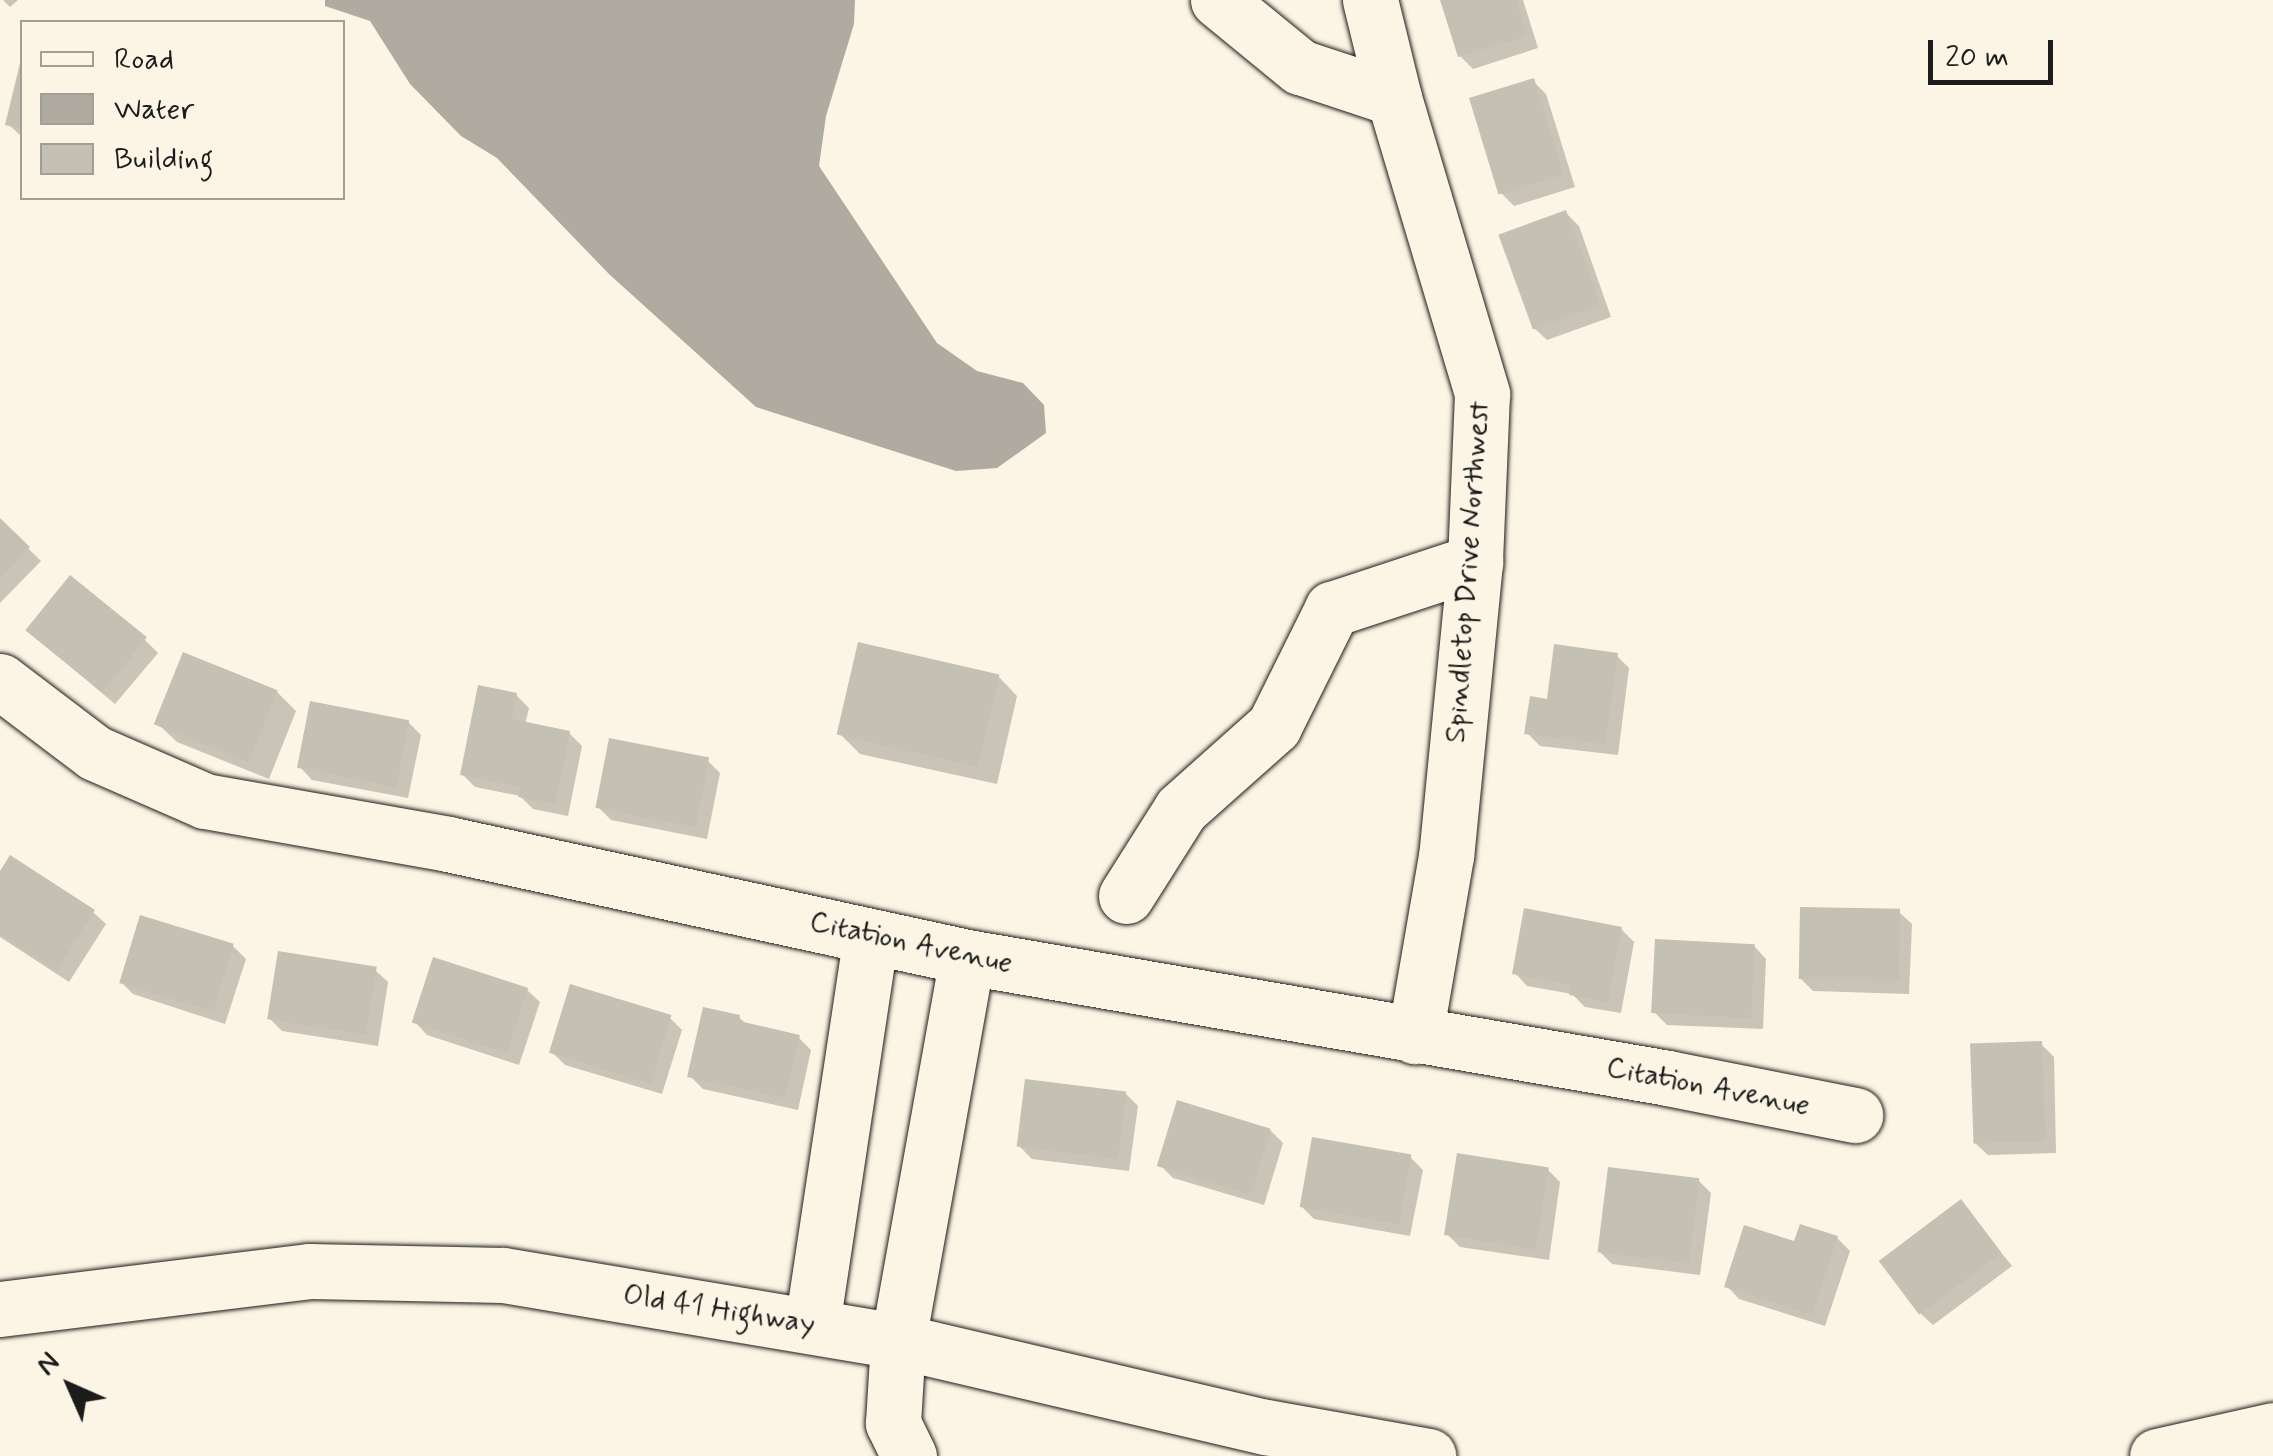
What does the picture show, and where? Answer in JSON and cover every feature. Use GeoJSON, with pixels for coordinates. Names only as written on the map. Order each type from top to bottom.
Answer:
{"type":"FeatureCollection","features":[{"type":"Feature","properties":{"kind":"street"},"geometry":{"type":"LineString","coordinates":[[1218,0],[1300,67],[1394,98]]}},
{"type":"Feature","properties":{"kind":"street","name":"Spindletop Drive Northwest"},"geometry":{"type":"LineString","coordinates":[[1370,0],[1394,98],[1482,394],[1475,562],[1446,856],[1415,1036]]}},
{"type":"Feature","properties":{"kind":"street"},"geometry":{"type":"LineString","coordinates":[[1126,896],[1182,809],[1274,726],[1332,608],[1475,562]]}},
{"type":"Feature","properties":{"kind":"street","name":"Citation Avenue"},"geometry":{"type":"LineString","coordinates":[[0,681],[95,753],[205,802],[448,844],[967,957],[1668,1078],[1855,1115]]}},
{"type":"Feature","properties":{"kind":"street"},"geometry":{"type":"LineString","coordinates":[[812,1324],[872,936]]}},
{"type":"Feature","properties":{"kind":"street"},"geometry":{"type":"LineString","coordinates":[[909,1456],[894,1423],[898,1341],[967,957]]}},
{"type":"Feature","properties":{"kind":"street","name":"Old 41 Highway"},"geometry":{"type":"LineString","coordinates":[[0,1309],[310,1270],[503,1275],[812,1324],[1266,1427],[1428,1456]]}},
{"type":"Feature","properties":{"kind":"street"},"geometry":{"type":"LineString","coordinates":[[2157,1456],[2273,1430]]}},
{"type":"Feature","properties":{"kind":"water"},"geometry":{"type":"Polygon","coordinates":[[[325,0],[855,0],[854,24],[826,116],[819,166],[937,343],[977,371],[1023,383],[1044,405],[1046,433],[997,468],[956,471],[756,407],[609,274],[497,158],[461,136],[410,84],[370,21],[325,6],[325,0]]]}},
{"type":"Feature","properties":{"kind":"building"},"geometry":{"type":"Polygon","coordinates":[[[1440,0],[1516,0],[1527,36],[1458,57],[1440,0]]]}},
{"type":"Feature","properties":{"kind":"building"},"geometry":{"type":"Polygon","coordinates":[[[20,63],[20,129],[5,125],[20,63]]]}},
{"type":"Feature","properties":{"kind":"building"},"geometry":{"type":"Polygon","coordinates":[[[1534,78],[1564,175],[1499,194],[1469,98],[1534,78]]]}},
{"type":"Feature","properties":{"kind":"building"},"geometry":{"type":"Polygon","coordinates":[[[1566,210],[1601,305],[1533,330],[1498,235],[1566,210]]]}},
{"type":"Feature","properties":{"kind":"building"},"geometry":{"type":"Polygon","coordinates":[[[0,518],[30,547],[0,578],[0,518]]]}},
{"type":"Feature","properties":{"kind":"building"},"geometry":{"type":"Polygon","coordinates":[[[70,575],[147,637],[102,692],[25,630],[70,575]]]}},
{"type":"Feature","properties":{"kind":"building"},"geometry":{"type":"Polygon","coordinates":[[[858,642],[999,675],[978,767],[837,735],[858,642]]]}},
{"type":"Feature","properties":{"kind":"building"},"geometry":{"type":"Polygon","coordinates":[[[1554,644],[1618,653],[1605,744],[1524,734],[1530,696],[1547,699],[1554,644]]]}},
{"type":"Feature","properties":{"kind":"building"},"geometry":{"type":"Polygon","coordinates":[[[183,652],[278,690],[248,763],[154,724],[183,652]]]}},
{"type":"Feature","properties":{"kind":"building"},"geometry":{"type":"Polygon","coordinates":[[[478,685],[517,693],[512,719],[570,731],[555,804],[518,797],[520,787],[460,775],[478,685]]]}},
{"type":"Feature","properties":{"kind":"building"},"geometry":{"type":"Polygon","coordinates":[[[310,701],[409,720],[396,787],[297,768],[310,701]]]}},
{"type":"Feature","properties":{"kind":"building"},"geometry":{"type":"Polygon","coordinates":[[[609,738],[709,757],[696,827],[595,808],[609,738]]]}},
{"type":"Feature","properties":{"kind":"building"},"geometry":{"type":"Polygon","coordinates":[[[10,855],[95,910],[56,971],[0,934],[0,871],[10,855]]]}},
{"type":"Feature","properties":{"kind":"building"},"geometry":{"type":"Polygon","coordinates":[[[1800,907],[1900,909],[1899,981],[1799,979],[1800,907]]]}},
{"type":"Feature","properties":{"kind":"building"},"geometry":{"type":"Polygon","coordinates":[[[1524,908],[1622,927],[1608,1002],[1569,995],[1571,985],[1512,974],[1524,908]]]}},
{"type":"Feature","properties":{"kind":"building"},"geometry":{"type":"Polygon","coordinates":[[[140,915],[234,944],[213,1012],[119,983],[140,915]]]}},
{"type":"Feature","properties":{"kind":"building"},"geometry":{"type":"Polygon","coordinates":[[[1655,939],[1755,944],[1751,1018],[1651,1013],[1655,939]]]}},
{"type":"Feature","properties":{"kind":"building"},"geometry":{"type":"Polygon","coordinates":[[[278,951],[377,967],[366,1035],[267,1019],[278,951]]]}},
{"type":"Feature","properties":{"kind":"building"},"geometry":{"type":"Polygon","coordinates":[[[433,957],[528,988],[507,1054],[412,1023],[433,957]]]}},
{"type":"Feature","properties":{"kind":"building"},"geometry":{"type":"Polygon","coordinates":[[[570,984],[671,1015],[650,1084],[549,1053],[570,984]]]}},
{"type":"Feature","properties":{"kind":"building"},"geometry":{"type":"Polygon","coordinates":[[[703,1007],[740,1015],[739,1021],[800,1035],[785,1098],[687,1077],[703,1007]]]}},
{"type":"Feature","properties":{"kind":"building"},"geometry":{"type":"Polygon","coordinates":[[[2042,1041],[2045,1141],[1974,1143],[1970,1044],[2042,1041]]]}},
{"type":"Feature","properties":{"kind":"building"},"geometry":{"type":"Polygon","coordinates":[[[1025,1079],[1126,1091],[1118,1159],[1017,1146],[1025,1079]]]}},
{"type":"Feature","properties":{"kind":"building"},"geometry":{"type":"Polygon","coordinates":[[[1177,1100],[1271,1129],[1251,1195],[1157,1166],[1177,1100]]]}},
{"type":"Feature","properties":{"kind":"building"},"geometry":{"type":"Polygon","coordinates":[[[1312,1137],[1411,1155],[1399,1224],[1300,1207],[1312,1137]]]}},
{"type":"Feature","properties":{"kind":"building"},"geometry":{"type":"Polygon","coordinates":[[[1457,1153],[1549,1168],[1536,1250],[1444,1235],[1457,1153]]]}},
{"type":"Feature","properties":{"kind":"building"},"geometry":{"type":"Polygon","coordinates":[[[1608,1167],[1699,1178],[1689,1264],[1598,1252],[1608,1167]]]}},
{"type":"Feature","properties":{"kind":"building"},"geometry":{"type":"Polygon","coordinates":[[[1961,1199],[2001,1253],[1919,1314],[1879,1261],[1961,1199]]]}},
{"type":"Feature","properties":{"kind":"building"},"geometry":{"type":"Polygon","coordinates":[[[1800,1224],[1838,1236],[1812,1315],[1724,1287],[1744,1225],[1794,1241],[1800,1224]]]}}]}
